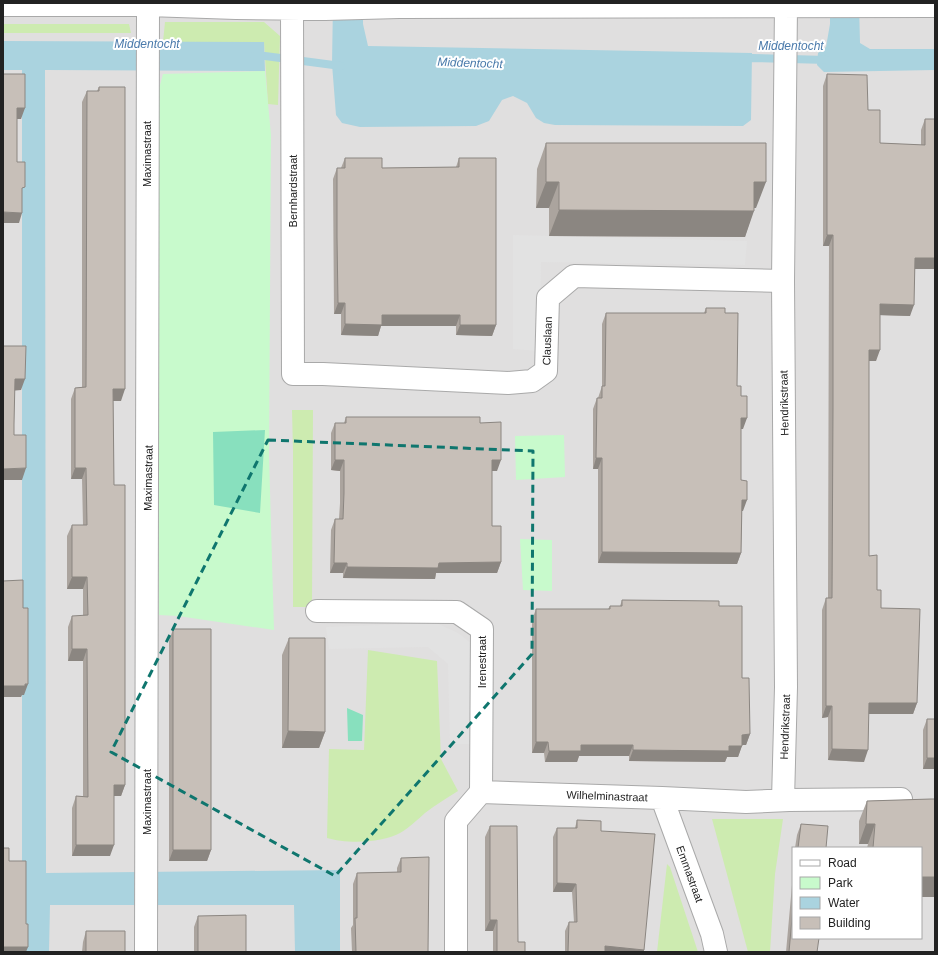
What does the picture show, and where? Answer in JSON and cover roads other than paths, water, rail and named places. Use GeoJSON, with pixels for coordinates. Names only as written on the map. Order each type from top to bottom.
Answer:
{"type":"FeatureCollection","features":[{"type":"Feature","properties":{"kind":"street"},"geometry":{"type":"LineString","coordinates":[[3,5],[113,4],[325,9],[399,5],[786,7],[935,6]]}},
{"type":"Feature","properties":{"kind":"street","name":"Maximastraat"},"geometry":{"type":"LineString","coordinates":[[146,952],[148,5]]}},
{"type":"Feature","properties":{"kind":"street","name":"Hendrikstraat"},"geometry":{"type":"LineString","coordinates":[[782,800],[786,686],[783,281],[786,7]]}},
{"type":"Feature","properties":{"kind":"street","name":"Bernhardstraat"},"geometry":{"type":"LineString","coordinates":[[292,8],[293,374]]}},
{"type":"Feature","properties":{"kind":"street","name":"Clauslaan"},"geometry":{"type":"LineString","coordinates":[[293,374],[323,374],[508,383],[532,381],[546,371],[548,298],[574,276],[783,281]]}},
{"type":"Feature","properties":{"kind":"street","name":"Irenestraat"},"geometry":{"type":"LineString","coordinates":[[317,611],[457,612],[482,629],[481,792]]}},
{"type":"Feature","properties":{"kind":"street"},"geometry":{"type":"LineString","coordinates":[[456,952],[456,821],[481,792]]}},
{"type":"Feature","properties":{"kind":"street","name":"Wilhelminastraat"},"geometry":{"type":"LineString","coordinates":[[481,792],[746,802],[782,800],[902,799]]}},
{"type":"Feature","properties":{"kind":"street","name":"Emmastraat"},"geometry":{"type":"LineString","coordinates":[[662,798],[712,934],[716,952]]}},
{"type":"Feature","properties":{"kind":"water"},"geometry":{"type":"Polygon","coordinates":[[[333,3],[363,3],[363,24],[368,46],[752,53],[751,120],[743,126],[555,125],[544,123],[536,118],[527,103],[513,96],[502,100],[489,121],[476,126],[360,127],[342,123],[336,115],[332,64],[333,3]]]}},
{"type":"Feature","properties":{"kind":"water"},"geometry":{"type":"Polygon","coordinates":[[[830,3],[859,3],[860,43],[870,49],[935,49],[935,70],[824,72],[817,65],[818,53],[826,47],[830,24],[830,3]]]}},
{"type":"Feature","properties":{"kind":"water"},"geometry":{"type":"Polygon","coordinates":[[[3,41],[264,42],[265,71],[45,70],[46,873],[340,870],[340,952],[295,952],[294,905],[50,905],[49,952],[22,952],[22,70],[3,70],[3,41]]]}},
{"type":"Feature","properties":{"kind":"waterway","name":"Middentocht"},"geometry":{"type":"LineString","coordinates":[[254,56],[265,56],[341,66]]}},
{"type":"Feature","properties":{"kind":"waterway","name":"Middentocht"},"geometry":{"type":"LineString","coordinates":[[743,61],[752,58],[827,60]]}}]}
